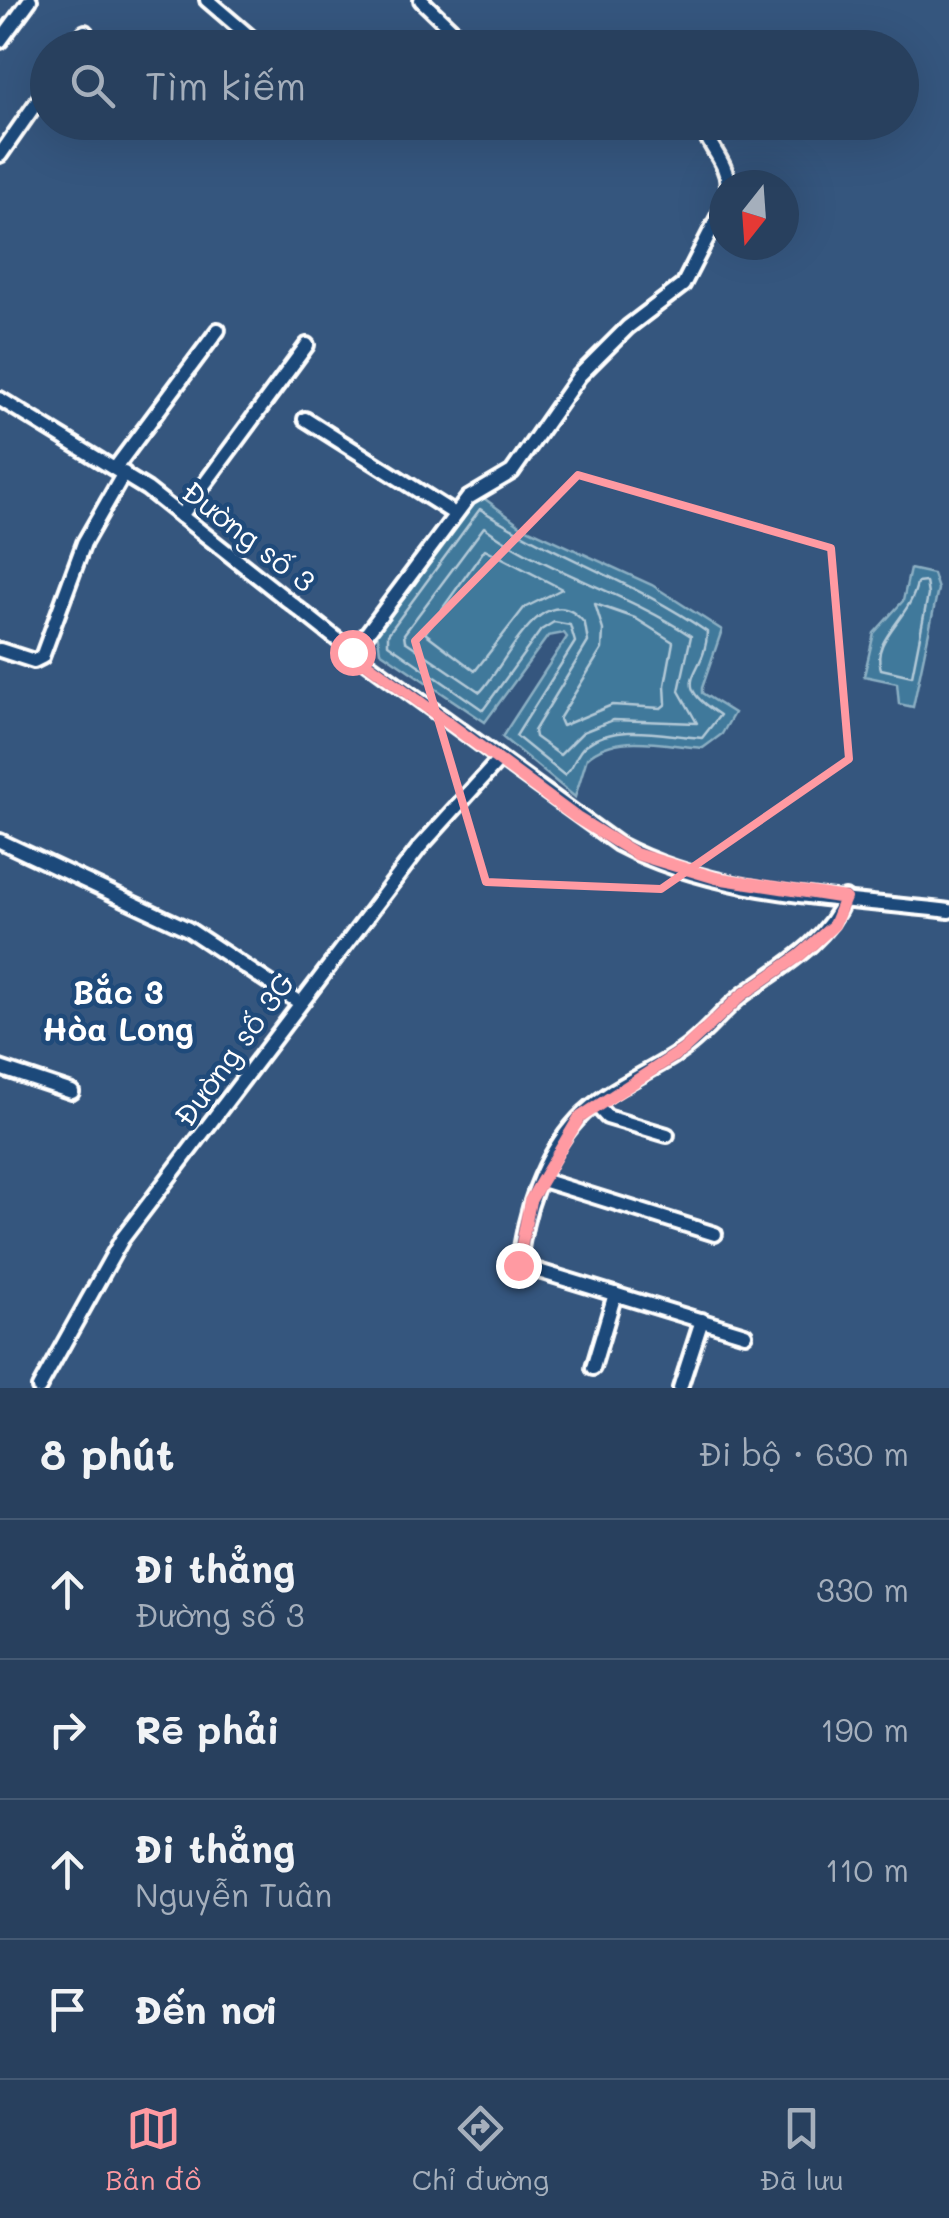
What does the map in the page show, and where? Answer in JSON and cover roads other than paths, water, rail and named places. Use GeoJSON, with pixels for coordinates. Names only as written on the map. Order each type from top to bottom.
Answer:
{"type":"FeatureCollection","features":[{"type":"Feature","properties":{"kind":"street"},"geometry":{"type":"LineString","coordinates":[[0,41],[30,0]]}},
{"type":"Feature","properties":{"kind":"street"},"geometry":{"type":"LineString","coordinates":[[207,0],[242,30]]}},
{"type":"Feature","properties":{"kind":"street"},"geometry":{"type":"LineString","coordinates":[[421,0],[452,30]]}},
{"type":"Feature","properties":{"kind":"street"},"geometry":{"type":"LineString","coordinates":[[0,154],[30,112]]}},
{"type":"Feature","properties":{"kind":"street"},"geometry":{"type":"LineString","coordinates":[[710,140],[725,170]]}},
{"type":"Feature","properties":{"kind":"street"},"geometry":{"type":"LineString","coordinates":[[352,652],[474,492],[512,472],[593,362],[683,285],[709,234]]}},
{"type":"Feature","properties":{"kind":"street"},"geometry":{"type":"LineString","coordinates":[[0,650],[29,660],[42,656],[84,542],[120,470],[218,330]]}},
{"type":"Feature","properties":{"kind":"street"},"geometry":{"type":"LineString","coordinates":[[180,516],[307,345]]}},
{"type":"Feature","properties":{"kind":"street","name":"Đường số 3"},"geometry":{"type":"LineString","coordinates":[[0,399],[120,470],[352,652],[600,834],[650,861],[716,878],[949,911]]}},
{"type":"Feature","properties":{"kind":"street"},"geometry":{"type":"LineString","coordinates":[[305,419],[456,514]]}},
{"type":"Feature","properties":{"kind":"street","name":"Đường số 3G"},"geometry":{"type":"LineString","coordinates":[[39,1388],[122,1239],[420,848],[499,760]]}},
{"type":"Feature","properties":{"kind":"street"},"geometry":{"type":"LineString","coordinates":[[0,840],[188,929],[300,1003]]}},
{"type":"Feature","properties":{"kind":"street"},"geometry":{"type":"LineString","coordinates":[[745,1334],[518,1265],[523,1222],[542,1180],[579,1118],[683,1050],[742,995],[799,956],[834,925],[845,898]]}},
{"type":"Feature","properties":{"kind":"street"},"geometry":{"type":"LineString","coordinates":[[0,1068],[72,1092]]}},
{"type":"Feature","properties":{"kind":"street"},"geometry":{"type":"LineString","coordinates":[[596,1106],[608,1117],[667,1134]]}},
{"type":"Feature","properties":{"kind":"street"},"geometry":{"type":"LineString","coordinates":[[542,1180],[715,1234]]}},
{"type":"Feature","properties":{"kind":"street"},"geometry":{"type":"LineString","coordinates":[[593,1368],[614,1294]]}},
{"type":"Feature","properties":{"kind":"street"},"geometry":{"type":"LineString","coordinates":[[680,1388],[702,1320]]}},
{"type":"Feature","properties":{"kind":"water"},"geometry":{"type":"Polygon","coordinates":[[[481,496],[520,525],[652,585],[722,630],[702,693],[734,713],[722,734],[703,748],[627,742],[599,750],[587,758],[575,797],[502,737],[567,637],[564,633],[548,636],[485,722],[380,651],[377,631],[413,587],[467,503],[481,496]]]}},
{"type":"Feature","properties":{"kind":"water"},"geometry":{"type":"Polygon","coordinates":[[[910,569],[933,574],[938,589],[913,707],[899,704],[897,683],[864,676],[874,633],[903,601],[910,569]]]}},
{"type":"Feature","properties":{"kind":"district","name":"Bắc 3 Hòa Long"},"geometry":{"type":"Point","coordinates":[118,1012]}}]}
